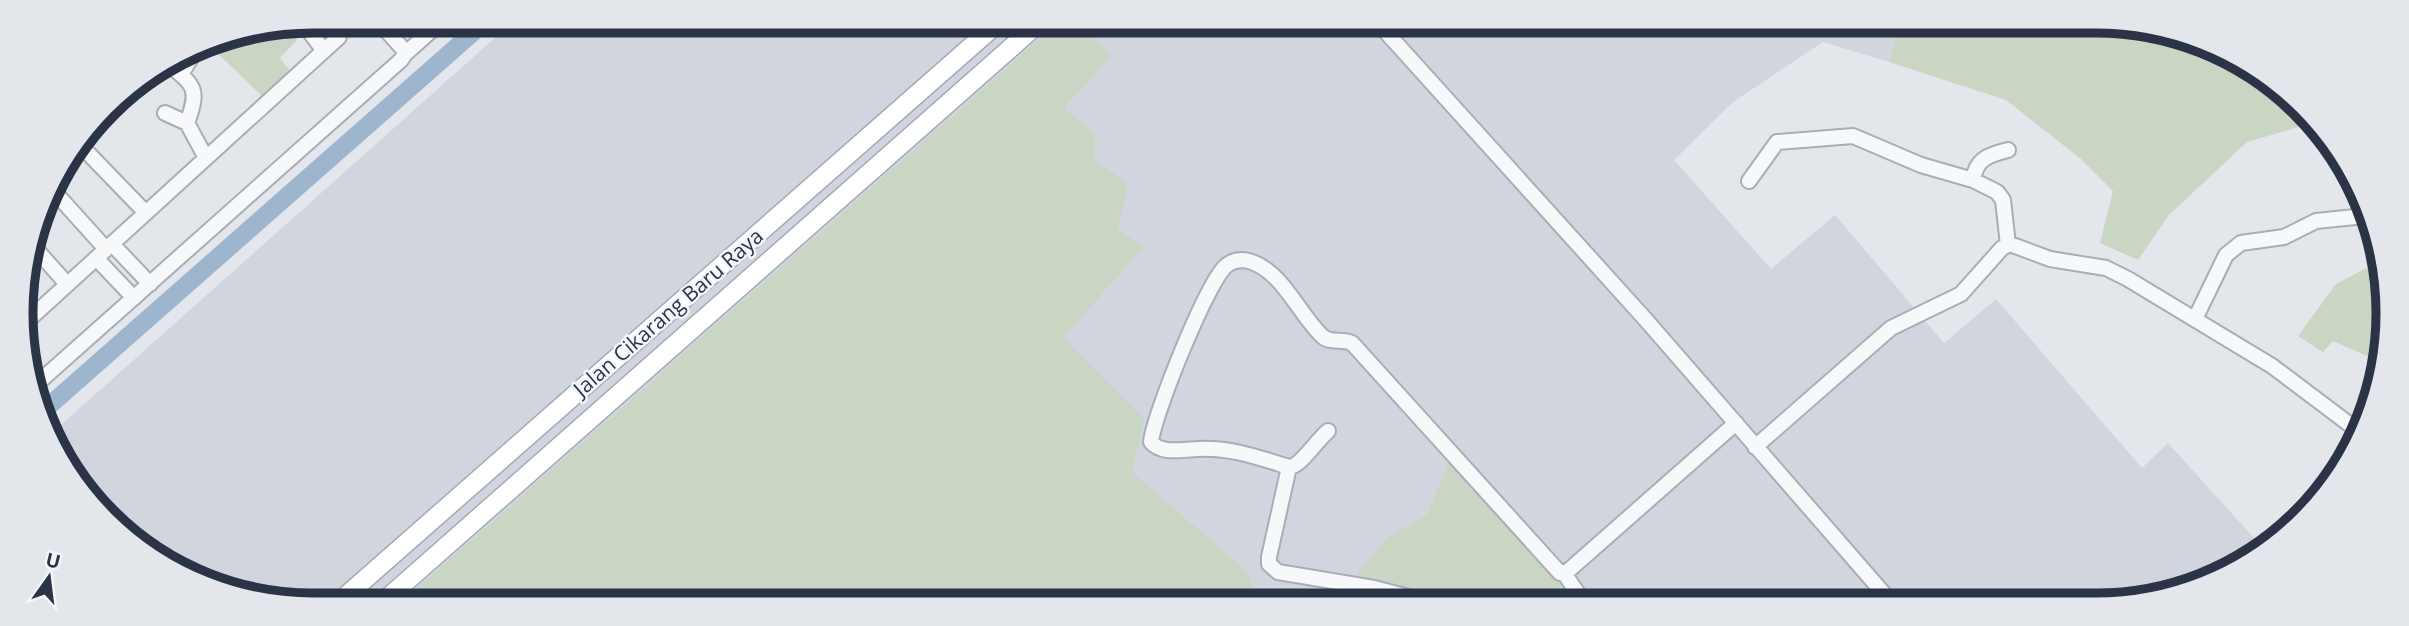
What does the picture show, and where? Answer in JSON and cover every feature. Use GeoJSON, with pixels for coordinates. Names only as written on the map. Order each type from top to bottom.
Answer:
{"type":"FeatureCollection","features":[{"type":"Feature","properties":{"kind":"main road","name":"Jalan Cikarang Baru Raya"},"geometry":{"type":"LineString","coordinates":[[350,593],[986,33]]}},
{"type":"Feature","properties":{"kind":"main road","name":"Jalan Cikarang Baru Raya"},"geometry":{"type":"LineString","coordinates":[[394,593],[1028,33]]}},
{"type":"Feature","properties":{"kind":"main road"},"geometry":{"type":"LineString","coordinates":[[576,393],[596,413]]}},
{"type":"Feature","properties":{"kind":"street"},"geometry":{"type":"LineString","coordinates":[[311,33],[324,51]]}},
{"type":"Feature","properties":{"kind":"street"},"geometry":{"type":"LineString","coordinates":[[388,33],[405,54]]}},
{"type":"Feature","properties":{"kind":"street"},"geometry":{"type":"LineString","coordinates":[[42,380],[429,33]]}},
{"type":"Feature","properties":{"kind":"street"},"geometry":{"type":"LineString","coordinates":[[1386,33],[1511,168],[1883,593]]}},
{"type":"Feature","properties":{"kind":"street"},"geometry":{"type":"LineString","coordinates":[[33,315],[339,37]]}},
{"type":"Feature","properties":{"kind":"street"},"geometry":{"type":"LineString","coordinates":[[181,74],[188,62]]}},
{"type":"Feature","properties":{"kind":"street"},"geometry":{"type":"LineString","coordinates":[[175,70],[195,93],[187,123]]}},
{"type":"Feature","properties":{"kind":"street"},"geometry":{"type":"LineString","coordinates":[[165,113],[187,123],[206,158]]}},
{"type":"Feature","properties":{"kind":"street"},"geometry":{"type":"LineString","coordinates":[[1749,181],[1777,142],[1853,136],[1921,165],[1973,180],[1997,192],[2003,200],[2008,245],[1962,294],[1891,328],[1755,447]]}},
{"type":"Feature","properties":{"kind":"street"},"geometry":{"type":"LineString","coordinates":[[1973,180],[1975,164],[2008,150]]}},
{"type":"Feature","properties":{"kind":"street"},"geometry":{"type":"LineString","coordinates":[[89,154],[145,213]]}},
{"type":"Feature","properties":{"kind":"street"},"geometry":{"type":"LineString","coordinates":[[59,197],[104,250],[134,298]]}},
{"type":"Feature","properties":{"kind":"street"},"geometry":{"type":"LineString","coordinates":[[2195,319],[2226,255],[2241,243],[2284,237],[2316,221],[2358,217]]}},
{"type":"Feature","properties":{"kind":"street"},"geometry":{"type":"LineString","coordinates":[[2008,245],[2050,259],[2106,268],[2272,366],[2352,426]]}},
{"type":"Feature","properties":{"kind":"street"},"geometry":{"type":"LineString","coordinates":[[104,250],[150,284]]}},
{"type":"Feature","properties":{"kind":"street"},"geometry":{"type":"LineString","coordinates":[[40,254],[67,284]]}},
{"type":"Feature","properties":{"kind":"street"},"geometry":{"type":"LineString","coordinates":[[1328,431],[1309,449],[1301,463],[1289,467],[1263,457],[1200,448],[1159,449],[1151,442],[1188,338],[1215,279],[1225,266],[1236,260],[1266,269],[1325,339],[1352,343],[1557,571],[1564,573],[1579,593]]}},
{"type":"Feature","properties":{"kind":"street"},"geometry":{"type":"LineString","coordinates":[[1564,573],[1736,423]]}},
{"type":"Feature","properties":{"kind":"street"},"geometry":{"type":"LineString","coordinates":[[1289,467],[1269,557],[1273,569],[1385,593]]}},
{"type":"Feature","properties":{"kind":"shaded area"},"geometry":{"type":"Polygon","coordinates":[[[501,33],[1898,33],[1889,62],[1823,42],[1733,102],[1674,160],[1771,269],[1835,215],[1944,343],[1996,299],[2142,468],[2168,443],[2257,542],[2220,564],[2186,578],[2133,590],[2096,593],[313,593],[258,587],[223,578],[189,564],[158,546],[115,511],[91,483],[58,427],[501,33]]]}},
{"type":"Feature","properties":{"kind":"green space"},"geometry":{"type":"Polygon","coordinates":[[[1047,33],[1090,33],[1111,57],[1064,108],[1095,135],[1095,160],[1128,184],[1118,229],[1143,247],[1064,338],[1144,418],[1132,472],[1245,570],[1256,593],[412,593],[1047,33]]]}},
{"type":"Feature","properties":{"kind":"green space"},"geometry":{"type":"Polygon","coordinates":[[[1898,33],[2096,33],[2133,36],[2186,48],[2220,62],[2266,91],[2303,126],[2247,142],[2169,215],[2138,260],[2100,243],[2113,191],[2081,159],[2006,100],[1889,62],[1898,33]]]}},
{"type":"Feature","properties":{"kind":"green space"},"geometry":{"type":"Polygon","coordinates":[[[299,34],[296,41],[280,58],[291,72],[264,98],[215,51],[258,39],[299,34]]]}},
{"type":"Feature","properties":{"kind":"green space"},"geometry":{"type":"Polygon","coordinates":[[[2371,266],[2376,313],[2372,358],[2333,341],[2323,352],[2298,336],[2336,284],[2371,266]]]}},
{"type":"Feature","properties":{"kind":"green space"},"geometry":{"type":"Polygon","coordinates":[[[1453,452],[1563,579],[1558,593],[1340,593],[1387,538],[1427,515],[1453,452]]]}},
{"type":"Feature","properties":{"kind":"waterway"},"geometry":{"type":"LineString","coordinates":[[49,406],[472,33]]}}]}
